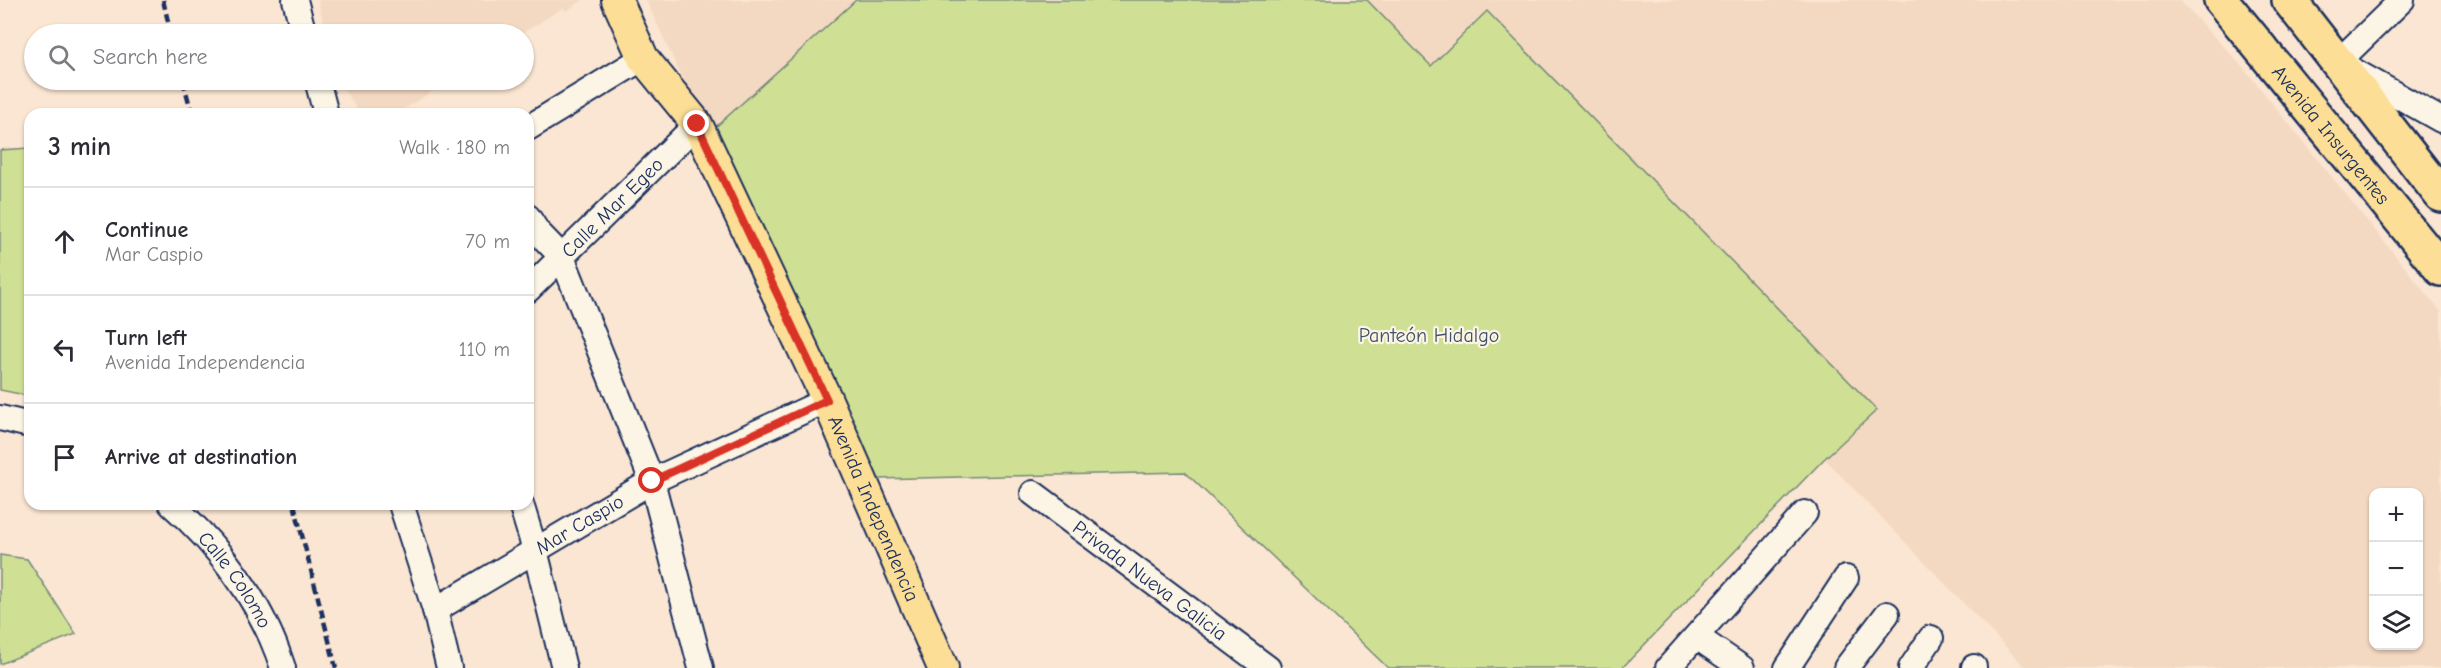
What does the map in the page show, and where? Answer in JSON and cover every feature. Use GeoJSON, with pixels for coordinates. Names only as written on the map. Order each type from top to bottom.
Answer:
{"type":"FeatureCollection","features":[{"type":"Feature","properties":{"kind":"highway","name":"Avenida Insurgentes"},"geometry":{"type":"LineString","coordinates":[[2221,0],[2441,269]]}},
{"type":"Feature","properties":{"kind":"highway"},"geometry":{"type":"LineString","coordinates":[[2289,0],[2441,195]]}},
{"type":"Feature","properties":{"kind":"main road","name":"Avenida Independencia"},"geometry":{"type":"LineString","coordinates":[[617,0],[644,58],[697,124],[827,400],[943,668]]}},
{"type":"Feature","properties":{"kind":"street"},"geometry":{"type":"LineString","coordinates":[[295,0],[301,24]]}},
{"type":"Feature","properties":{"kind":"street"},"geometry":{"type":"LineString","coordinates":[[2402,0],[2338,62],[2441,120]]}},
{"type":"Feature","properties":{"kind":"street"},"geometry":{"type":"LineString","coordinates":[[534,124],[644,58]]}},
{"type":"Feature","properties":{"kind":"street"},"geometry":{"type":"LineString","coordinates":[[320,90],[324,108]]}},
{"type":"Feature","properties":{"kind":"street","name":"Calle Mar Egeo"},"geometry":{"type":"LineString","coordinates":[[534,284],[697,124]]}},
{"type":"Feature","properties":{"kind":"street"},"geometry":{"type":"LineString","coordinates":[[534,227],[562,257],[652,481],[701,668]]}},
{"type":"Feature","properties":{"kind":"street","name":"Mar Caspio"},"geometry":{"type":"LineString","coordinates":[[435,610],[652,481],[827,400]]}},
{"type":"Feature","properties":{"kind":"street"},"geometry":{"type":"LineString","coordinates":[[0,418],[24,424]]}},
{"type":"Feature","properties":{"kind":"street","name":"Privada Nueva Galicia"},"geometry":{"type":"LineString","coordinates":[[1033,493],[1268,668]]}},
{"type":"Feature","properties":{"kind":"street","name":"Calle Colomo"},"geometry":{"type":"LineString","coordinates":[[177,510],[233,568],[251,595],[283,668]]}},
{"type":"Feature","properties":{"kind":"street"},"geometry":{"type":"LineString","coordinates":[[403,510],[435,610],[449,668]]}},
{"type":"Feature","properties":{"kind":"street"},"geometry":{"type":"LineString","coordinates":[[523,510],[564,668]]}},
{"type":"Feature","properties":{"kind":"street"},"geometry":{"type":"LineString","coordinates":[[1672,667],[1805,513]]}},
{"type":"Feature","properties":{"kind":"street"},"geometry":{"type":"LineString","coordinates":[[1787,668],[1846,578]]}},
{"type":"Feature","properties":{"kind":"street"},"geometry":{"type":"LineString","coordinates":[[1846,668],[1887,614]]}},
{"type":"Feature","properties":{"kind":"street"},"geometry":{"type":"LineString","coordinates":[[1697,637],[1742,668]]}},
{"type":"Feature","properties":{"kind":"street"},"geometry":{"type":"LineString","coordinates":[[1911,668],[1931,638]]}},
{"type":"Feature","properties":{"kind":"shaded area"},"geometry":{"type":"Polygon","coordinates":[[[318,0],[583,0],[566,11],[563,8],[534,26],[534,24],[324,24],[318,0]]]}},
{"type":"Feature","properties":{"kind":"shaded area"},"geometry":{"type":"Polygon","coordinates":[[[646,0],[856,0],[708,134],[646,0]]]}},
{"type":"Feature","properties":{"kind":"shaded area"},"geometry":{"type":"Polygon","coordinates":[[[1367,0],[2179,0],[2242,66],[2441,312],[2441,668],[2026,668],[1825,459],[1877,410],[1487,11],[1431,66],[1367,0]]]}},
{"type":"Feature","properties":{"kind":"shaded area"},"geometry":{"type":"Polygon","coordinates":[[[344,90],[434,90],[406,108],[356,108],[344,90]]]}},
{"type":"Feature","properties":{"kind":"green space","name":"Panteón Hidalgo"},"geometry":{"type":"Polygon","coordinates":[[[856,0],[1367,0],[1431,66],[1487,11],[1877,410],[1824,459],[1622,668],[1388,668],[1185,472],[875,479],[708,134],[856,0]]]}},
{"type":"Feature","properties":{"kind":"green space"},"geometry":{"type":"Polygon","coordinates":[[[24,148],[24,395],[0,390],[0,150],[24,148]]]}},
{"type":"Feature","properties":{"kind":"green space"},"geometry":{"type":"Polygon","coordinates":[[[0,555],[27,559],[76,634],[0,664],[0,555]]]}},
{"type":"Feature","properties":{"kind":"railway"},"geometry":{"type":"LineString","coordinates":[[163,0],[169,24]]}},
{"type":"Feature","properties":{"kind":"railway"},"geometry":{"type":"LineString","coordinates":[[186,90],[190,108]]}},
{"type":"Feature","properties":{"kind":"railway"},"geometry":{"type":"LineString","coordinates":[[296,510],[336,668]]}},
{"type":"Feature","properties":{"kind":"route"},"geometry":{"type":"LineString","coordinates":[[652,481],[827,400],[697,124]]}}]}
